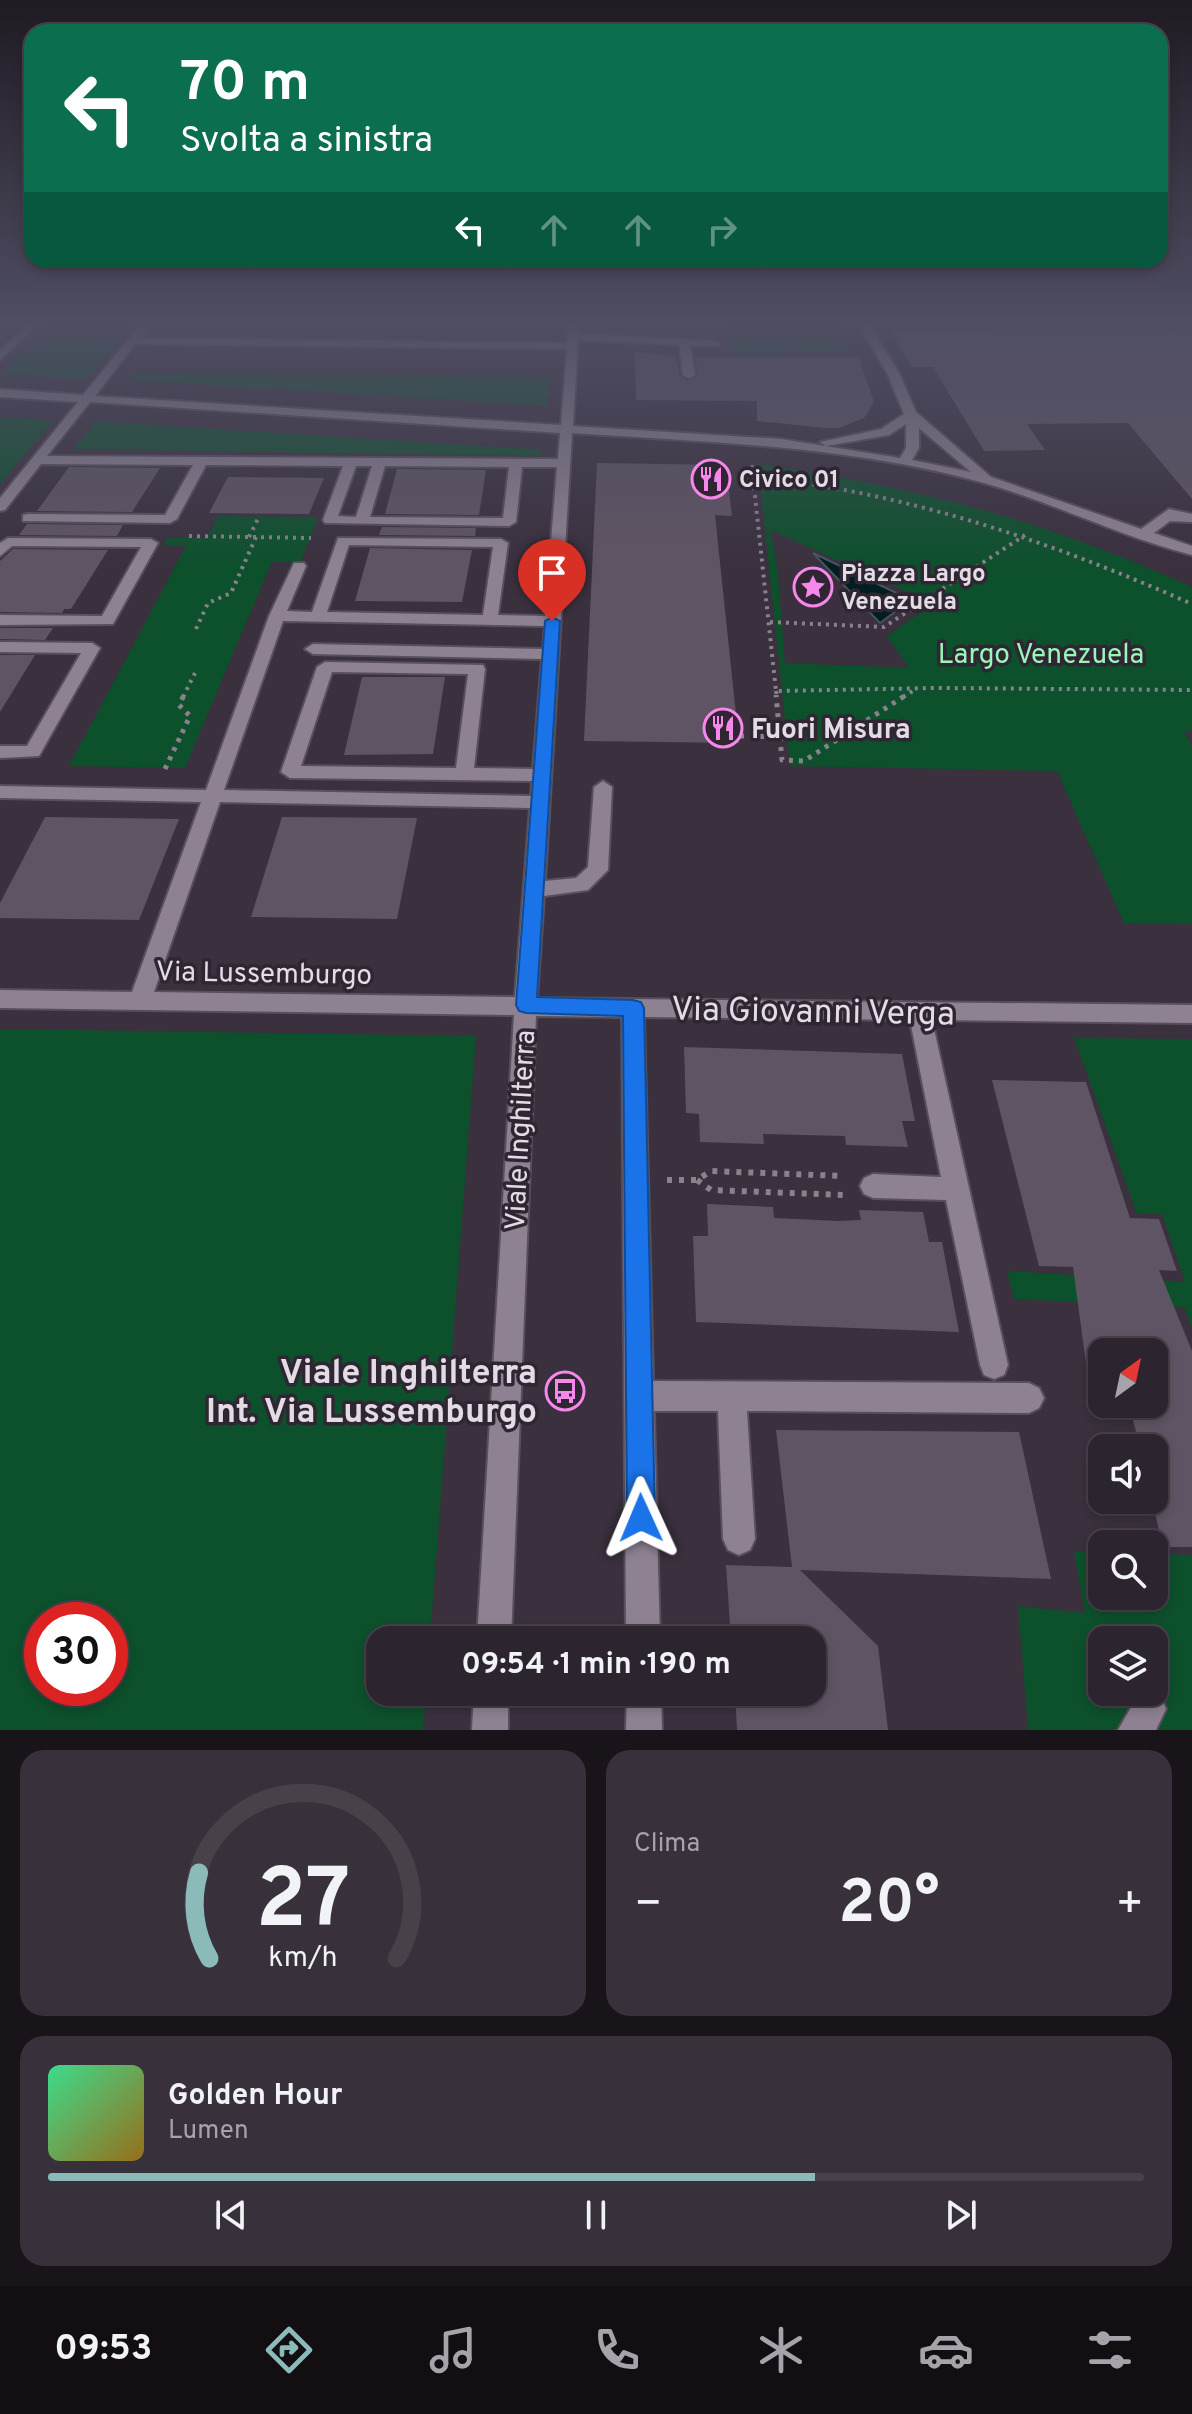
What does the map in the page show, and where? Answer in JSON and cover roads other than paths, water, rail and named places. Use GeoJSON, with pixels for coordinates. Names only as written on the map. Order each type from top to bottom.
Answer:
{"type":"FeatureCollection","features":[{"type":"Feature","properties":{"kind":"street"},"geometry":{"type":"LineString","coordinates":[[0,507],[82,405]]}},
{"type":"Feature","properties":{"kind":"street"},"geometry":{"type":"LineString","coordinates":[[194,405],[781,443],[904,462],[988,480],[1192,551]]}},
{"type":"Feature","properties":{"kind":"street","name":"Viale Inghilterra"},"geometry":{"type":"LineString","coordinates":[[495,1626],[520,1084],[567,405]]}},
{"type":"Feature","properties":{"kind":"street"},"geometry":{"type":"LineString","coordinates":[[904,462],[913,454],[915,436],[912,415],[907,405]]}},
{"type":"Feature","properties":{"kind":"street"},"geometry":{"type":"LineString","coordinates":[[781,443],[864,437],[885,432],[912,415]]}},
{"type":"Feature","properties":{"kind":"street"},"geometry":{"type":"LineString","coordinates":[[912,415],[988,480]]}},
{"type":"Feature","properties":{"kind":"street"},"geometry":{"type":"LineString","coordinates":[[37,460],[563,463]]}},
{"type":"Feature","properties":{"kind":"street"},"geometry":{"type":"LineString","coordinates":[[28,518],[170,519],[202,461]]}},
{"type":"Feature","properties":{"kind":"street"},"geometry":{"type":"LineString","coordinates":[[351,462],[330,520],[509,522],[516,463]]}},
{"type":"Feature","properties":{"kind":"street"},"geometry":{"type":"LineString","coordinates":[[362,521],[380,462]]}},
{"type":"Feature","properties":{"kind":"street"},"geometry":{"type":"LineString","coordinates":[[1144,533],[1170,514],[1192,518]]}},
{"type":"Feature","properties":{"kind":"street"},"geometry":{"type":"LineString","coordinates":[[318,616],[343,541],[501,543],[490,619]]}},
{"type":"Feature","properties":{"kind":"street"},"geometry":{"type":"LineString","coordinates":[[0,552],[8,542],[151,543],[33,752],[0,752]]}},
{"type":"Feature","properties":{"kind":"street"},"geometry":{"type":"LineString","coordinates":[[140,1001],[277,616],[299,566]]}},
{"type":"Feature","properties":{"kind":"street"},"geometry":{"type":"LineString","coordinates":[[277,616],[552,621]]}},
{"type":"Feature","properties":{"kind":"street"},"geometry":{"type":"LineString","coordinates":[[0,620],[107,621]]}},
{"type":"Feature","properties":{"kind":"street"},"geometry":{"type":"LineString","coordinates":[[0,647],[92,648]]}},
{"type":"Feature","properties":{"kind":"street"},"geometry":{"type":"LineString","coordinates":[[313,649],[550,654]]}},
{"type":"Feature","properties":{"kind":"street"},"geometry":{"type":"LineString","coordinates":[[464,774],[477,669],[325,667],[290,772],[542,775]]}},
{"type":"Feature","properties":{"kind":"street"},"geometry":{"type":"LineString","coordinates":[[534,889],[581,885],[598,870],[603,787]]}},
{"type":"Feature","properties":{"kind":"street"},"geometry":{"type":"LineString","coordinates":[[0,792],[540,802]]}},
{"type":"Feature","properties":{"kind":"street","name":"Via Lussemburgo"},"geometry":{"type":"LineString","coordinates":[[0,999],[633,1008]]}},
{"type":"Feature","properties":{"kind":"street","name":"Via Giovanni Verga"},"geometry":{"type":"LineString","coordinates":[[643,1626],[633,1008],[1192,1014]]}},
{"type":"Feature","properties":{"kind":"street"},"geometry":{"type":"LineString","coordinates":[[919,1011],[994,1365]]}},
{"type":"Feature","properties":{"kind":"street"},"geometry":{"type":"LineString","coordinates":[[873,1186],[958,1189]]}},
{"type":"Feature","properties":{"kind":"street"},"geometry":{"type":"LineString","coordinates":[[639,1396],[1029,1398]]}},
{"type":"Feature","properties":{"kind":"street"},"geometry":{"type":"LineString","coordinates":[[732,1397],[739,1539]]}},
{"type":"Feature","properties":{"kind":"street"},"geometry":{"type":"LineString","coordinates":[[490,1730],[491,1706]]}},
{"type":"Feature","properties":{"kind":"street"},"geometry":{"type":"LineString","coordinates":[[644,1706],[644,1730]]}},
{"type":"Feature","properties":{"kind":"place","name":"Civico 01"},"geometry":{"type":"Point","coordinates":[711,479]}},
{"type":"Feature","properties":{"kind":"place","name":"Piazza Largo Venezuela"},"geometry":{"type":"Point","coordinates":[813,587]}},
{"type":"Feature","properties":{"kind":"place","name":"Fuori Misura"},"geometry":{"type":"Point","coordinates":[723,728]}},
{"type":"Feature","properties":{"kind":"place","name":"Viale Inghilterra Int. Via Lussemburgo"},"geometry":{"type":"Point","coordinates":[565,1391]}},
{"type":"Feature","properties":{"kind":"park label","name":"Largo Venezuela"},"geometry":{"type":"Point","coordinates":[1041,653]}}]}
